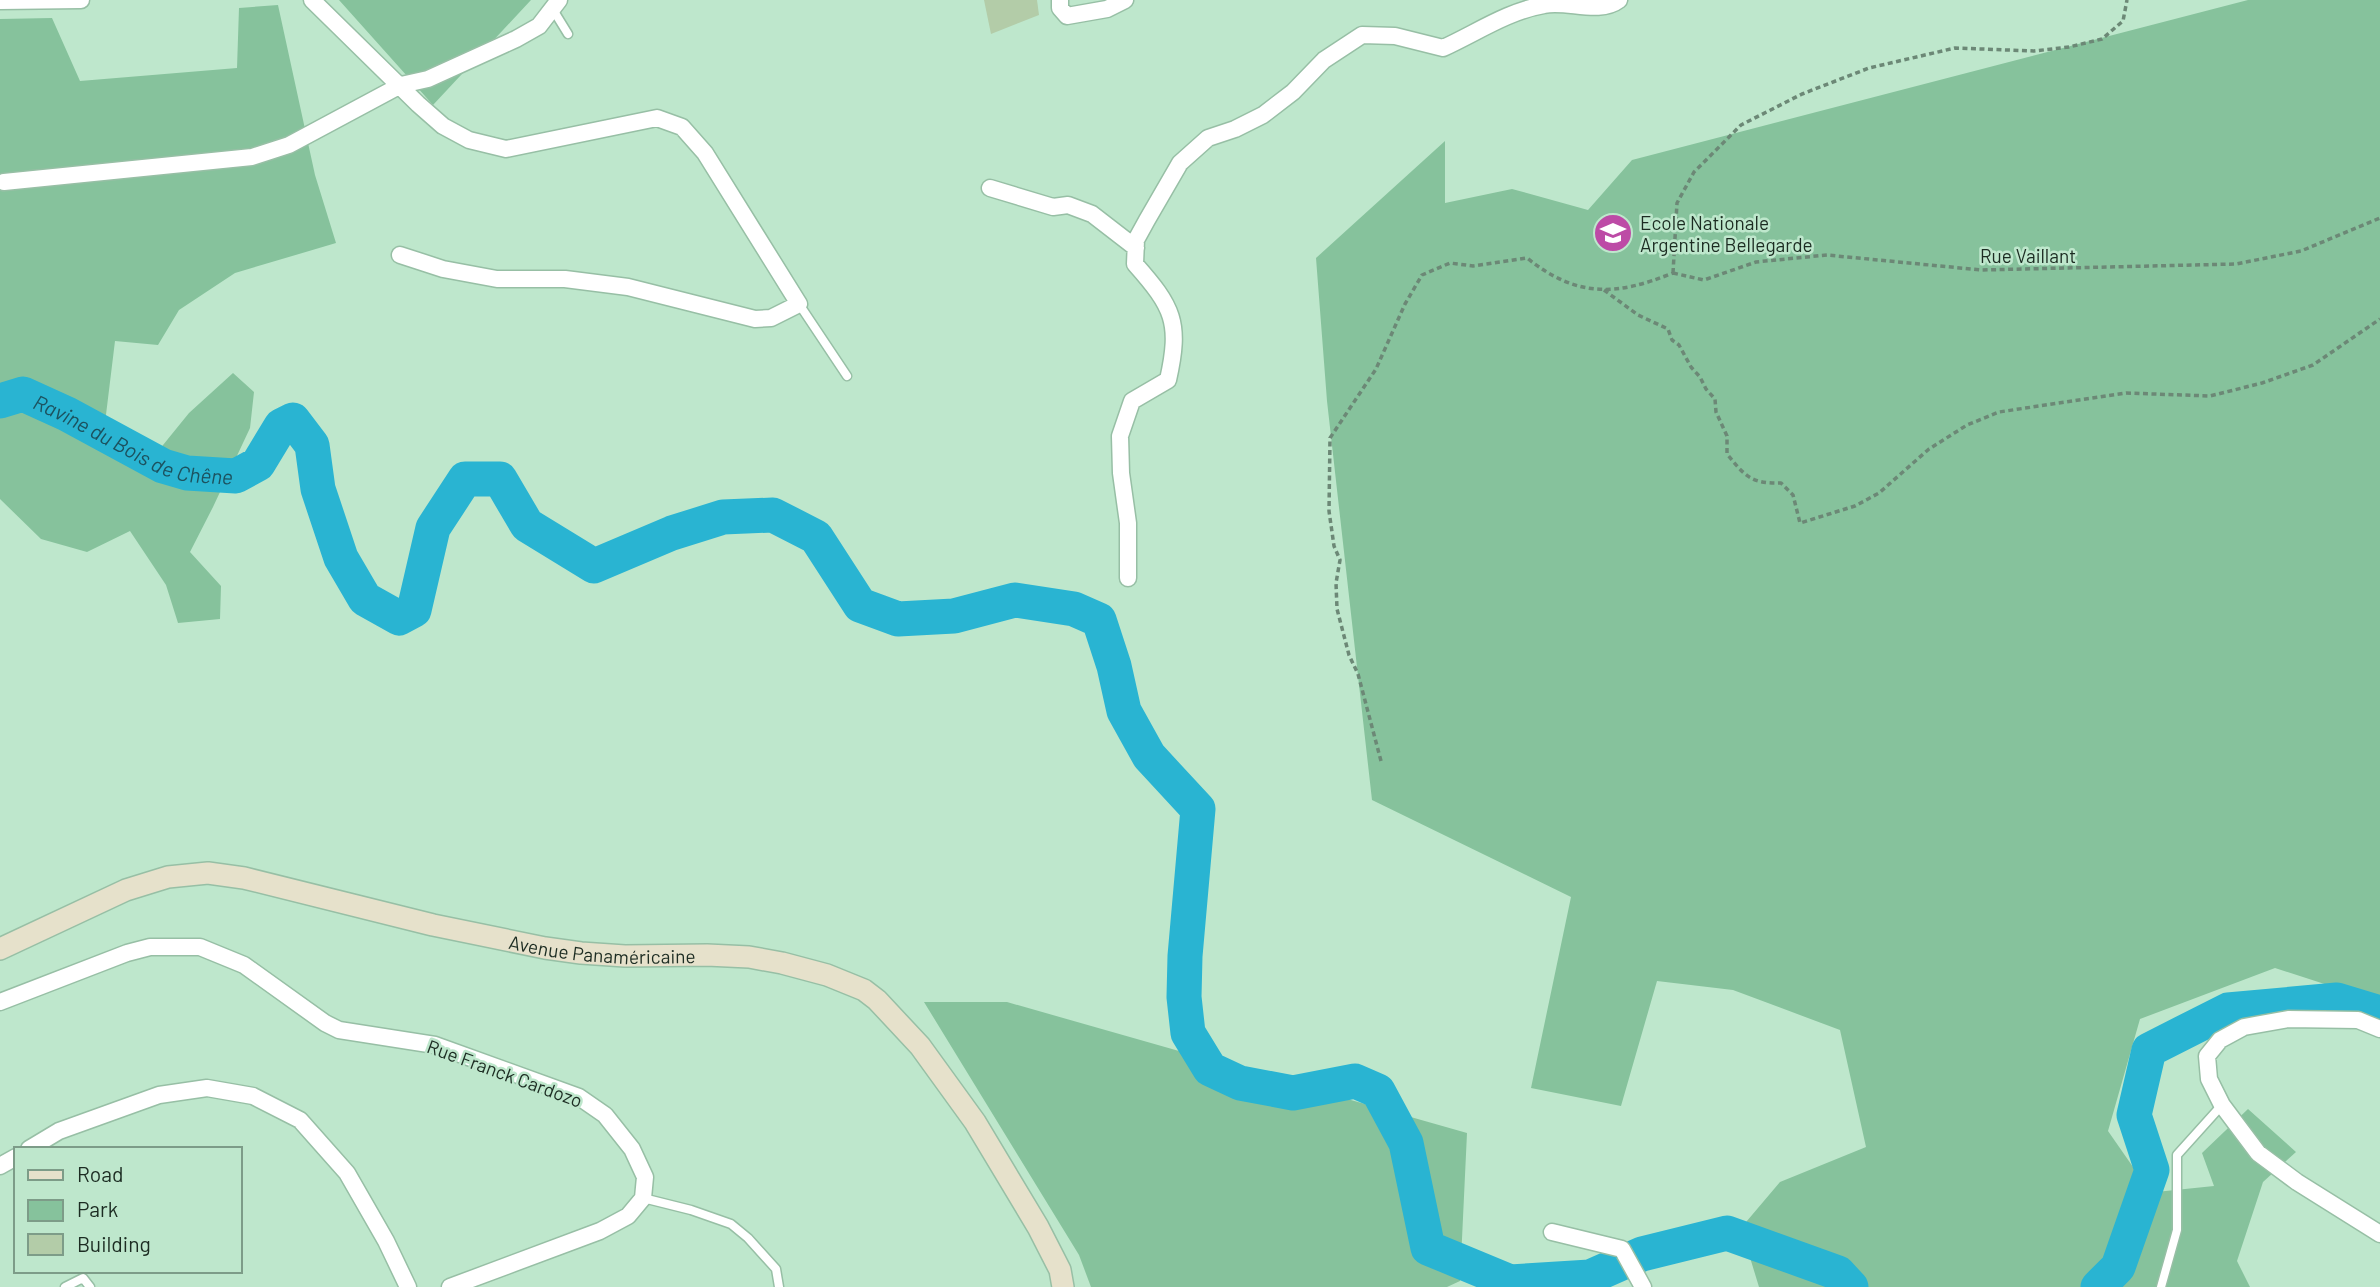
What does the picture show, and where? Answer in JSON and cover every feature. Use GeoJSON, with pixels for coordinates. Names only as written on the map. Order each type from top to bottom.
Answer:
{"type":"FeatureCollection","features":[{"type":"Feature","properties":{"kind":"main road","name":"Avenue Panaméricaine"},"geometry":{"type":"LineString","coordinates":[[0,949],[126,890],[168,877],[208,873],[269,884],[433,925],[545,948],[625,956],[749,957],[827,975],[871,995],[920,1046],[975,1122],[1038,1227],[1060,1270],[1063,1287]]}},
{"type":"Feature","properties":{"kind":"street"},"geometry":{"type":"LineString","coordinates":[[0,1],[81,0]]}},
{"type":"Feature","properties":{"kind":"street"},"geometry":{"type":"LineString","coordinates":[[312,0],[418,104],[443,126],[469,140],[506,149],[657,118],[682,127],[705,153],[799,304],[771,318],[755,319],[628,287],[565,279],[497,279],[443,269],[400,256]]}},
{"type":"Feature","properties":{"kind":"street"},"geometry":{"type":"LineString","coordinates":[[1060,0],[1060,8],[1067,16],[1107,9],[1125,0]]}},
{"type":"Feature","properties":{"kind":"street"},"geometry":{"type":"LineString","coordinates":[[1128,578],[1128,523],[1121,474],[1120,436],[1132,401],[1168,380],[1174,354],[1174,327],[1163,296],[1135,264],[1136,240],[1180,163],[1208,138],[1263,116],[1293,92],[1324,60],[1363,35],[1395,36],[1443,48],[1496,21],[1542,5],[1556,3],[1598,6],[1614,4],[1619,0]]}},
{"type":"Feature","properties":{"kind":"street"},"geometry":{"type":"LineString","coordinates":[[4,183],[252,157],[289,145],[401,85],[428,79],[490,53],[539,26],[555,4]]}},
{"type":"Feature","properties":{"kind":"street"},"geometry":{"type":"LineString","coordinates":[[990,188],[1053,207],[1068,205],[1092,214],[1136,248]]}},
{"type":"Feature","properties":{"kind":"street","name":"Rue Franck Cardozo"},"geometry":{"type":"LineString","coordinates":[[0,1002],[127,953],[150,947],[200,947],[244,965],[339,1030],[435,1045],[579,1097],[605,1115],[632,1149],[645,1177],[643,1198]]}},
{"type":"Feature","properties":{"kind":"street"},"geometry":{"type":"LineString","coordinates":[[2380,1029],[2358,1020],[2287,1018],[2244,1027],[2220,1040],[2207,1056],[2208,1079],[2222,1105],[2258,1153],[2297,1182],[2380,1234]]}},
{"type":"Feature","properties":{"kind":"street"},"geometry":{"type":"LineString","coordinates":[[32,1147],[60,1131],[159,1095],[207,1088],[253,1096],[300,1120],[347,1173],[386,1241],[408,1287]]}},
{"type":"Feature","properties":{"kind":"street"},"geometry":{"type":"LineString","coordinates":[[450,1287],[600,1231],[628,1216],[643,1198]]}},
{"type":"Feature","properties":{"kind":"street"},"geometry":{"type":"LineString","coordinates":[[1552,1232],[1622,1249],[1642,1283]]}},
{"type":"Feature","properties":{"kind":"lane"},"geometry":{"type":"LineString","coordinates":[[555,4],[568,34]]}},
{"type":"Feature","properties":{"kind":"lane"},"geometry":{"type":"LineString","coordinates":[[799,304],[846,376]]}},
{"type":"Feature","properties":{"kind":"lane"},"geometry":{"type":"LineString","coordinates":[[2161,1287],[2177,1230],[2177,1155],[2222,1105]]}},
{"type":"Feature","properties":{"kind":"lane"},"geometry":{"type":"LineString","coordinates":[[643,1198],[732,1224],[748,1237],[776,1269],[779,1287]]}},
{"type":"Feature","properties":{"kind":"lane"},"geometry":{"type":"LineString","coordinates":[[65,1287],[83,1278],[90,1287]]}},
{"type":"Feature","properties":{"kind":"path"},"geometry":{"type":"LineString","coordinates":[[1381,761],[1337,609],[1336,583],[1340,560],[1334,546],[1329,512],[1330,438],[1376,369],[1405,304],[1422,275],[1450,263],[1473,266],[1527,258],[1540,269],[1584,289],[1604,290],[1643,285],[1673,273],[1676,203],[1694,172],[1741,125],[1802,94],[1869,68],[1955,48],[2034,51],[2069,47],[2102,39],[2123,20],[2127,0]]}},
{"type":"Feature","properties":{"kind":"path","name":"Rue Vaillant"},"geometry":{"type":"LineString","coordinates":[[1673,273],[1704,280],[1756,262],[1827,255],[1981,270],[2236,264],[2301,251],[2380,218]]}},
{"type":"Feature","properties":{"kind":"path"},"geometry":{"type":"LineString","coordinates":[[1604,290],[1638,315],[1668,329],[1672,340],[1679,345],[1691,367],[1715,399],[1716,412],[1727,436],[1727,454],[1748,478],[1765,483],[1781,483],[1793,495],[1800,523],[1855,506],[1879,493],[1929,449],[1967,425],[1999,412],[2126,393],[2210,396],[2262,383],[2313,365],[2380,319]]}},
{"type":"Feature","properties":{"kind":"green space"},"geometry":{"type":"Polygon","coordinates":[[[339,0],[531,0],[433,105],[339,0]]]}},
{"type":"Feature","properties":{"kind":"green space"},"geometry":{"type":"Polygon","coordinates":[[[2248,0],[2380,0],[2380,1002],[2275,968],[2140,1019],[2108,1131],[2140,1177],[2110,1264],[2085,1287],[1759,1287],[1741,1228],[1780,1182],[1866,1147],[1840,1030],[1733,990],[1657,981],[1621,1106],[1531,1088],[1571,897],[1372,800],[1327,401],[1316,258],[1445,141],[1445,203],[1512,189],[1588,210],[1632,160],[2248,0]]]}},
{"type":"Feature","properties":{"kind":"green space"},"geometry":{"type":"Polygon","coordinates":[[[278,5],[315,175],[336,243],[235,273],[179,310],[158,345],[115,341],[104,431],[146,466],[189,413],[233,373],[254,392],[250,428],[190,552],[221,586],[220,619],[178,623],[166,585],[130,531],[87,552],[41,539],[0,499],[0,19],[52,18],[80,81],[237,68],[239,8],[278,5]]]}},
{"type":"Feature","properties":{"kind":"green space"},"geometry":{"type":"Polygon","coordinates":[[[924,1002],[1007,1002],[1467,1133],[1460,1281],[1447,1287],[1091,1287],[1079,1255],[924,1002]]]}},
{"type":"Feature","properties":{"kind":"green space"},"geometry":{"type":"Polygon","coordinates":[[[2248,1109],[2296,1152],[2263,1182],[2237,1261],[2250,1287],[2106,1287],[2131,1261],[2156,1192],[2214,1186],[2202,1153],[2248,1109]]]}},
{"type":"Feature","properties":{"kind":"building"},"geometry":{"type":"Polygon","coordinates":[[[984,0],[1037,0],[1039,15],[991,34],[984,0]]]}},
{"type":"Feature","properties":{"kind":"waterway"},"geometry":{"type":"LineString","coordinates":[[0,401],[23,394],[67,414],[163,466],[187,473],[236,476],[258,464],[281,426],[293,420],[312,445],[318,489],[341,558],[365,599],[399,618],[414,610],[433,528],[465,479],[500,479],[527,525],[594,566],[672,533],[723,517],[773,515],[816,537],[860,605],[898,619],[954,616],[1015,600],[1074,609],[1099,620],[1114,666],[1124,711],[1149,756],[1198,809],[1184,997],[1188,1033],[1210,1069],[1240,1083],[1293,1093],[1355,1081],[1378,1091],[1406,1143],[1428,1248],[1510,1282],[1590,1277],[1642,1254],[1727,1233],[1838,1273],[1851,1287]]}},
{"type":"Feature","properties":{"kind":"waterway","name":"Ravine du Bois de Chêne"},"geometry":{"type":"LineString","coordinates":[[2098,1287],[2118,1267],[2152,1170],[2134,1115],[2149,1050],[2228,1010],[2337,1000],[2380,1013]]}},
{"type":"Feature","properties":{"kind":"place","name":"Ecole Nationale Argentine Bellegarde"},"geometry":{"type":"Point","coordinates":[1613,233]}}]}
